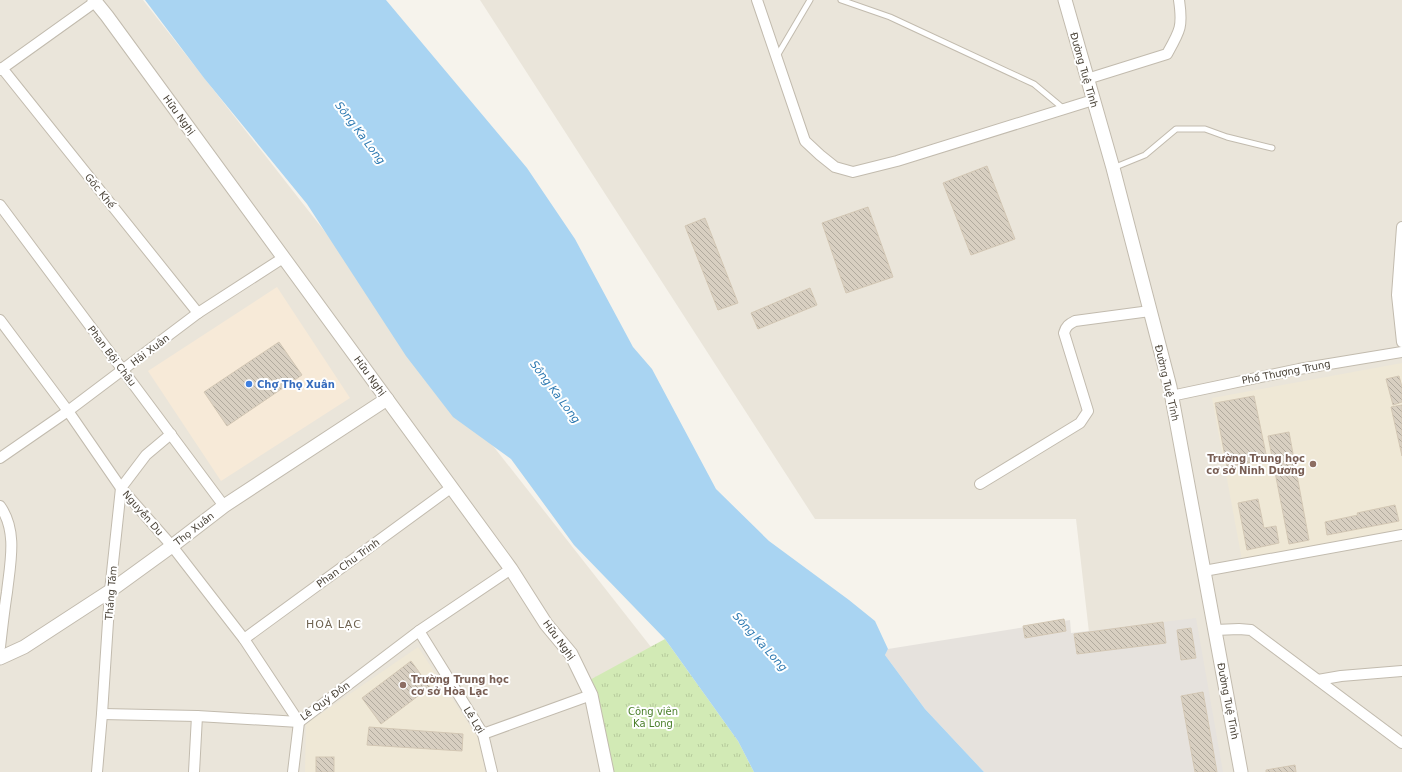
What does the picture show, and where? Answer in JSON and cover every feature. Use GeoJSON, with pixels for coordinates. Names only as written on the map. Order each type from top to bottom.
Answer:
{"type":"FeatureCollection","features":[{"type":"Feature","properties":{"kind":"street"},"geometry":{"type":"LineString","coordinates":[[757,0],[805,141],[835,167],[853,172],[897,160],[1092,100]]}},
{"type":"Feature","properties":{"kind":"street","name":"Đường Tuệ Tĩnh"},"geometry":{"type":"LineString","coordinates":[[1065,0],[1092,100],[1113,168],[1171,396],[1241,772]]}},
{"type":"Feature","properties":{"kind":"street"},"geometry":{"type":"LineString","coordinates":[[1087,79],[1167,54],[1179,33],[1181,24],[1179,0]]}},
{"type":"Feature","properties":{"kind":"street"},"geometry":{"type":"LineString","coordinates":[[1,69],[94,1]]}},
{"type":"Feature","properties":{"kind":"street","name":"Hữu Nghị"},"geometry":{"type":"LineString","coordinates":[[94,1],[107,16],[452,487],[511,569],[546,624],[571,654],[591,695],[607,772]]}},
{"type":"Feature","properties":{"kind":"street","name":"Gốc Khế"},"geometry":{"type":"LineString","coordinates":[[1,69],[198,313]]}},
{"type":"Feature","properties":{"kind":"street","name":"Phan Bội Châu"},"geometry":{"type":"LineString","coordinates":[[0,205],[224,506]]}},
{"type":"Feature","properties":{"kind":"street"},"geometry":{"type":"LineString","coordinates":[[1402,228],[1396,295],[1402,342]]}},
{"type":"Feature","properties":{"kind":"street","name":"Hải Xuân"},"geometry":{"type":"LineString","coordinates":[[0,458],[68,411],[198,313],[283,258]]}},
{"type":"Feature","properties":{"kind":"street"},"geometry":{"type":"LineString","coordinates":[[980,484],[1080,423],[1088,411],[1064,333],[1066,327],[1075,321],[1150,311]]}},
{"type":"Feature","properties":{"kind":"street","name":"Nguyễn Du"},"geometry":{"type":"LineString","coordinates":[[2,326],[68,411],[121,488],[172,546],[244,639],[299,722]]}},
{"type":"Feature","properties":{"kind":"street","name":"Phố Thượng Trung"},"geometry":{"type":"LineString","coordinates":[[1171,396],[1299,369],[1402,352]]}},
{"type":"Feature","properties":{"kind":"street","name":"Thọ Xuân"},"geometry":{"type":"LineString","coordinates":[[0,658],[24,647],[110,591],[224,506],[387,399]]}},
{"type":"Feature","properties":{"kind":"street"},"geometry":{"type":"LineString","coordinates":[[121,488],[146,455],[171,434]]}},
{"type":"Feature","properties":{"kind":"street","name":"Phan Chu Trinh"},"geometry":{"type":"LineString","coordinates":[[244,639],[452,487]]}},
{"type":"Feature","properties":{"kind":"street","name":"Tháng Tám"},"geometry":{"type":"LineString","coordinates":[[97,772],[110,591],[121,488]]}},
{"type":"Feature","properties":{"kind":"street"},"geometry":{"type":"LineString","coordinates":[[0,506],[5,513],[10,530],[11,543],[0,647]]}},
{"type":"Feature","properties":{"kind":"street"},"geometry":{"type":"LineString","coordinates":[[1204,571],[1402,535]]}},
{"type":"Feature","properties":{"kind":"street","name":"Lê Quý Đôn"},"geometry":{"type":"LineString","coordinates":[[102,714],[197,716],[299,722],[419,631],[511,569]]}},
{"type":"Feature","properties":{"kind":"street"},"geometry":{"type":"LineString","coordinates":[[1215,630],[1251,630],[1402,743]]}},
{"type":"Feature","properties":{"kind":"street","name":"Lê Lợi"},"geometry":{"type":"LineString","coordinates":[[419,631],[484,734],[492,772]]}},
{"type":"Feature","properties":{"kind":"street"},"geometry":{"type":"LineString","coordinates":[[1318,680],[1341,676],[1402,671]]}},
{"type":"Feature","properties":{"kind":"street"},"geometry":{"type":"LineString","coordinates":[[484,734],[591,695]]}},
{"type":"Feature","properties":{"kind":"street"},"geometry":{"type":"LineString","coordinates":[[194,772],[197,716]]}},
{"type":"Feature","properties":{"kind":"street"},"geometry":{"type":"LineString","coordinates":[[293,772],[299,722]]}},
{"type":"Feature","properties":{"kind":"lane"},"geometry":{"type":"LineString","coordinates":[[777,58],[810,0]]}},
{"type":"Feature","properties":{"kind":"lane"},"geometry":{"type":"LineString","coordinates":[[841,0],[890,17],[1034,84],[1064,109]]}},
{"type":"Feature","properties":{"kind":"lane"},"geometry":{"type":"LineString","coordinates":[[1113,168],[1145,155],[1176,129],[1205,129],[1227,137],[1272,148]]}},
{"type":"Feature","properties":{"kind":"shaded area"},"geometry":{"type":"Polygon","coordinates":[[[0,0],[143,0],[673,675],[733,772],[0,772],[0,0]]]}},
{"type":"Feature","properties":{"kind":"shaded area"},"geometry":{"type":"Polygon","coordinates":[[[480,0],[1402,0],[1402,772],[1105,772],[1076,519],[815,519],[480,0]]]}},
{"type":"Feature","properties":{"kind":"shaded area","name":"Chợ Thọ Xuân"},"geometry":{"type":"Polygon","coordinates":[[[277,287],[350,398],[221,481],[148,371],[277,287]]]}},
{"type":"Feature","properties":{"kind":"shaded area","name":"Trường Trung học cơ sở Ninh Dương"},"geometry":{"type":"Polygon","coordinates":[[[1402,363],[1402,530],[1242,560],[1212,398],[1402,363]]]}},
{"type":"Feature","properties":{"kind":"shaded area"},"geometry":{"type":"Polygon","coordinates":[[[1196,618],[1223,772],[984,772],[925,709],[885,655],[888,649],[1070,620],[1071,633],[1196,618]]]}},
{"type":"Feature","properties":{"kind":"shaded area","name":"Trường Trung học cơ sở Hòa Lạc"},"geometry":{"type":"Polygon","coordinates":[[[418,647],[479,739],[485,772],[305,772],[306,724],[418,647]]]}},
{"type":"Feature","properties":{"kind":"green space","name":"Công viên Ka Long"},"geometry":{"type":"Polygon","coordinates":[[[665,639],[738,741],[754,772],[612,772],[586,682],[665,639]]]}},
{"type":"Feature","properties":{"kind":"water","name":"Sông Ka Long"},"geometry":{"type":"Polygon","coordinates":[[[145,0],[386,0],[527,168],[575,239],[633,347],[652,369],[716,489],[769,541],[875,621],[888,649],[885,655],[925,709],[984,772],[754,772],[738,741],[665,639],[574,545],[511,459],[453,417],[406,356],[307,204],[204,78],[145,0]]]}},
{"type":"Feature","properties":{"kind":"building"},"geometry":{"type":"Polygon","coordinates":[[[987,166],[1015,239],[971,255],[943,183],[987,166]]]}},
{"type":"Feature","properties":{"kind":"building"},"geometry":{"type":"Polygon","coordinates":[[[868,207],[893,277],[846,293],[822,223],[868,207]]]}},
{"type":"Feature","properties":{"kind":"building"},"geometry":{"type":"Polygon","coordinates":[[[705,218],[738,303],[718,310],[685,226],[705,218]]]}},
{"type":"Feature","properties":{"kind":"building"},"geometry":{"type":"Polygon","coordinates":[[[810,288],[817,305],[758,329],[751,313],[810,288]]]}},
{"type":"Feature","properties":{"kind":"building"},"geometry":{"type":"Polygon","coordinates":[[[279,342],[302,375],[227,426],[204,392],[279,342]]]}},
{"type":"Feature","properties":{"kind":"building"},"geometry":{"type":"Polygon","coordinates":[[[1399,376],[1402,387],[1402,402],[1393,405],[1386,379],[1399,376]]]}},
{"type":"Feature","properties":{"kind":"building"},"geometry":{"type":"Polygon","coordinates":[[[1254,396],[1267,459],[1227,467],[1215,403],[1254,396]]]}},
{"type":"Feature","properties":{"kind":"building"},"geometry":{"type":"Polygon","coordinates":[[[1402,405],[1402,456],[1391,407],[1402,405]]]}},
{"type":"Feature","properties":{"kind":"building"},"geometry":{"type":"Polygon","coordinates":[[[1289,432],[1309,540],[1289,544],[1268,436],[1289,432]]]}},
{"type":"Feature","properties":{"kind":"building"},"geometry":{"type":"Polygon","coordinates":[[[1258,499],[1264,528],[1276,526],[1279,543],[1247,550],[1238,503],[1258,499]]]}},
{"type":"Feature","properties":{"kind":"building"},"geometry":{"type":"Polygon","coordinates":[[[1395,505],[1399,521],[1327,535],[1325,522],[1395,505]]]}},
{"type":"Feature","properties":{"kind":"building"},"geometry":{"type":"Polygon","coordinates":[[[1064,619],[1066,631],[1025,638],[1023,626],[1064,619]]]}},
{"type":"Feature","properties":{"kind":"building"},"geometry":{"type":"Polygon","coordinates":[[[1163,622],[1166,643],[1077,654],[1074,634],[1163,622]]]}},
{"type":"Feature","properties":{"kind":"building"},"geometry":{"type":"Polygon","coordinates":[[[1191,628],[1196,658],[1181,660],[1177,630],[1191,628]]]}},
{"type":"Feature","properties":{"kind":"building"},"geometry":{"type":"Polygon","coordinates":[[[411,661],[430,687],[381,724],[362,698],[411,661]]]}},
{"type":"Feature","properties":{"kind":"building"},"geometry":{"type":"Polygon","coordinates":[[[1203,692],[1217,772],[1195,772],[1181,696],[1203,692]]]}},
{"type":"Feature","properties":{"kind":"building"},"geometry":{"type":"Polygon","coordinates":[[[369,727],[463,734],[462,751],[367,745],[369,727]]]}},
{"type":"Feature","properties":{"kind":"building"},"geometry":{"type":"Polygon","coordinates":[[[316,757],[334,757],[334,772],[316,772],[316,757]]]}},
{"type":"Feature","properties":{"kind":"building"},"geometry":{"type":"Polygon","coordinates":[[[1295,765],[1296,772],[1266,772],[1266,770],[1295,765]]]}},
{"type":"Feature","properties":{"kind":"place","name":"Chợ Thọ Xuân"},"geometry":{"type":"Point","coordinates":[249,384]}},
{"type":"Feature","properties":{"kind":"place","name":"Trường Trung học cơ sở Ninh Dương"},"geometry":{"type":"Point","coordinates":[1313,464]}},
{"type":"Feature","properties":{"kind":"place","name":"Trường Trung học cơ sở Hòa Lạc"},"geometry":{"type":"Point","coordinates":[403,685]}},
{"type":"Feature","properties":{"kind":"district","name":"HOÀ LẠC"},"geometry":{"type":"Point","coordinates":[334,624]}}]}
